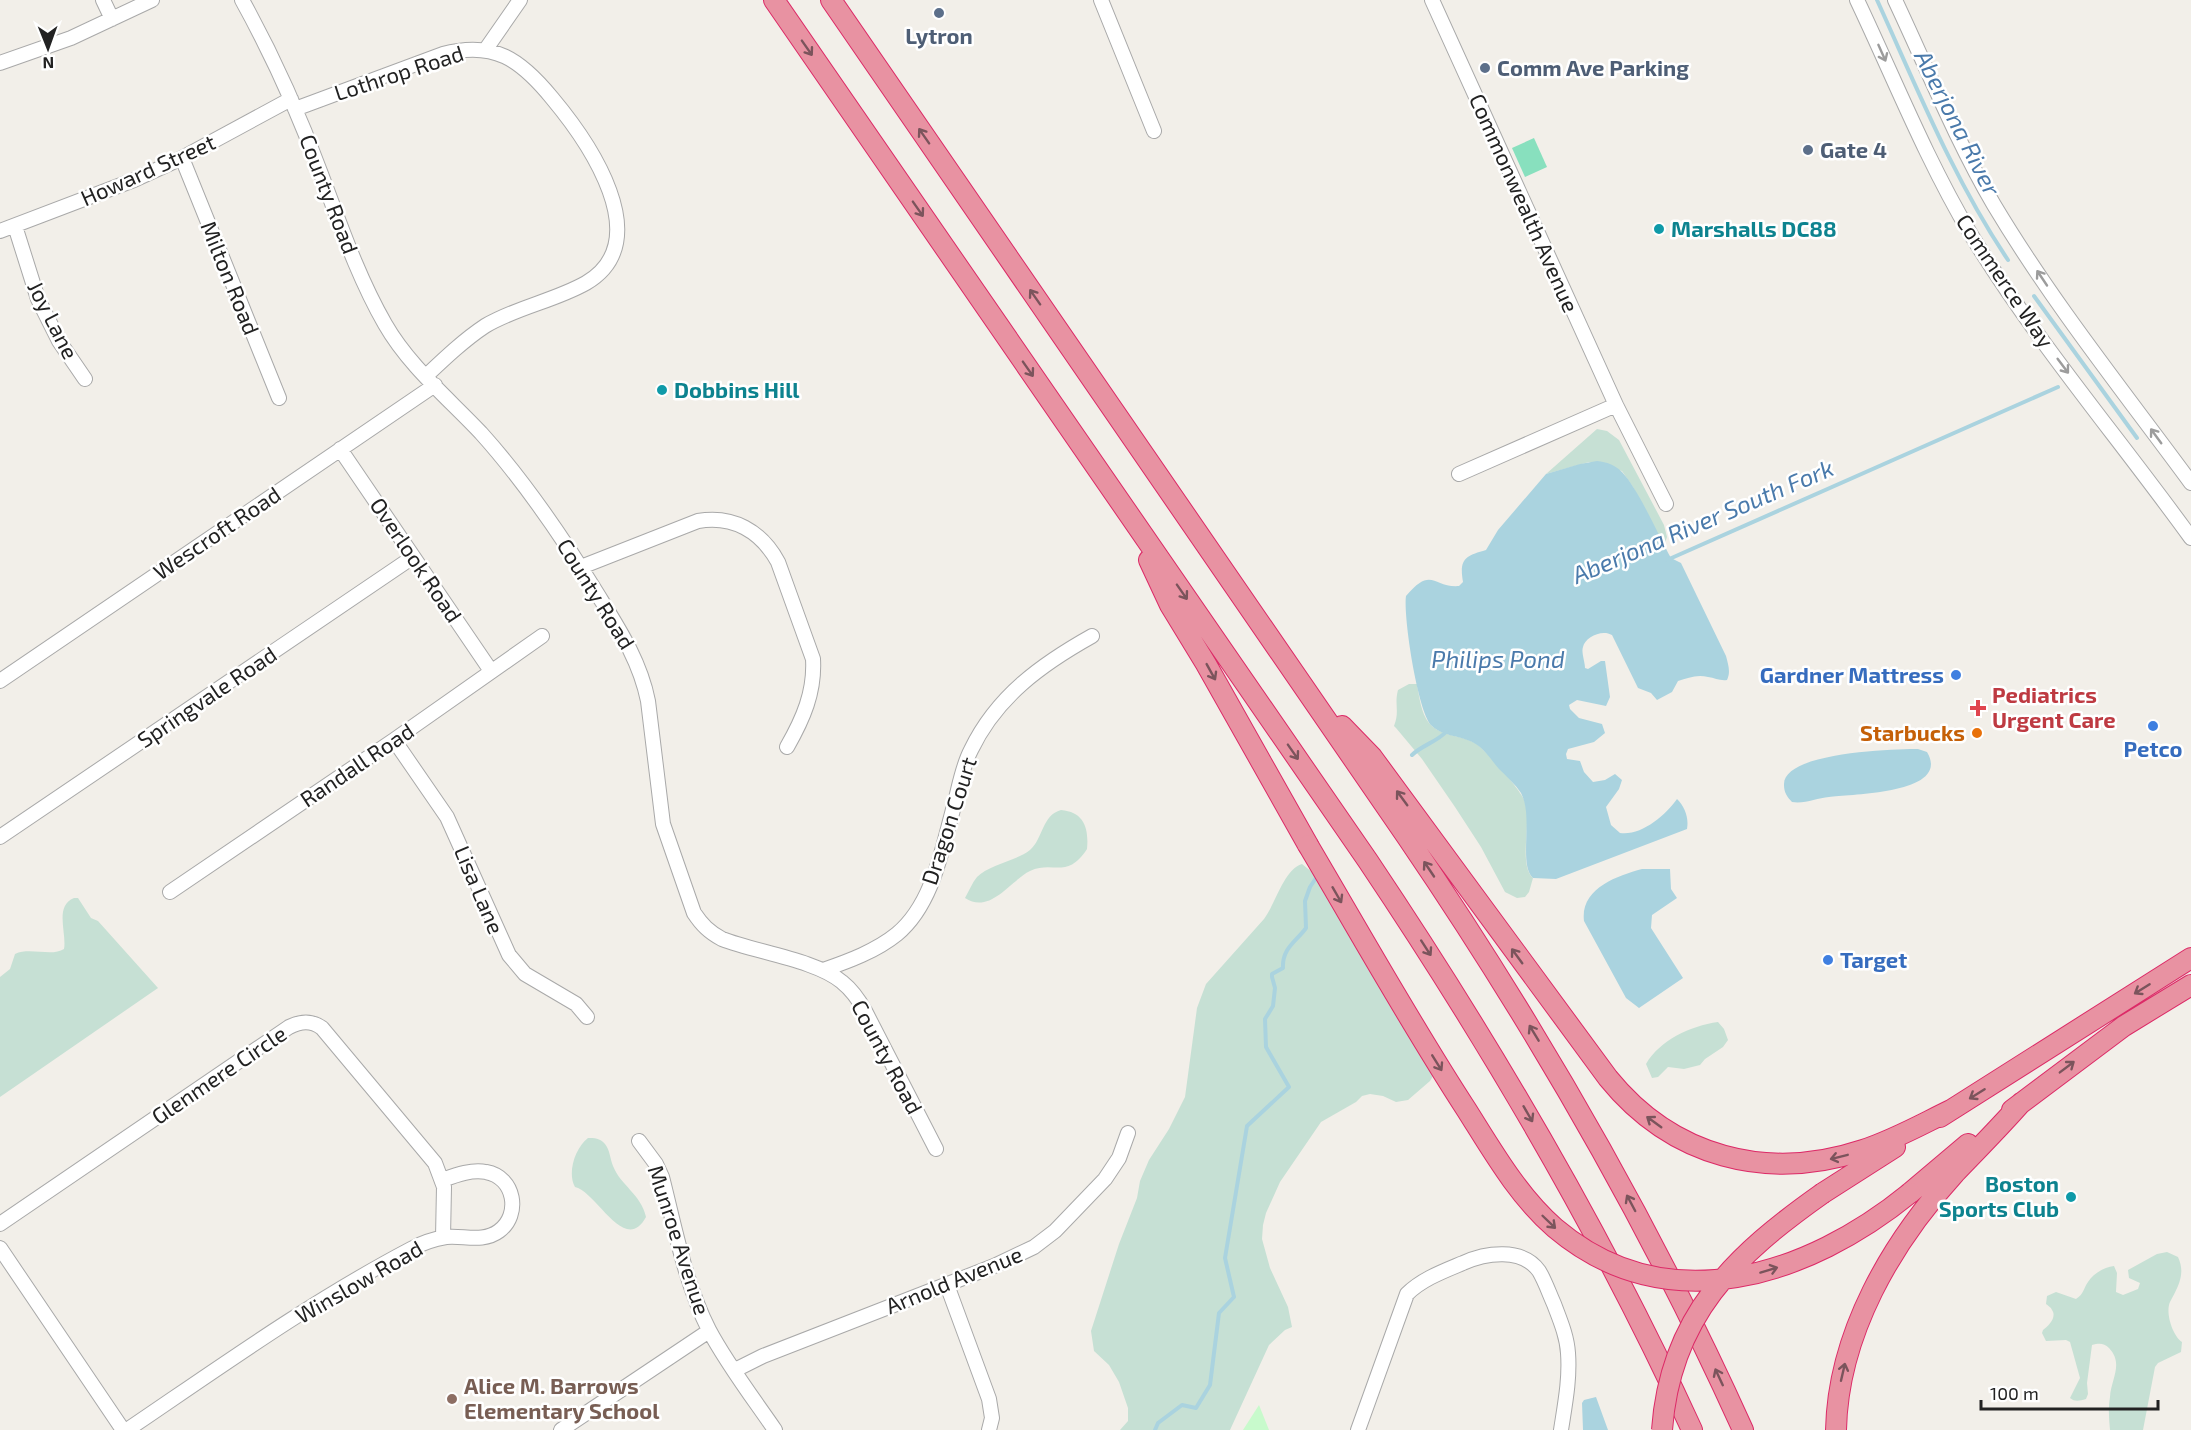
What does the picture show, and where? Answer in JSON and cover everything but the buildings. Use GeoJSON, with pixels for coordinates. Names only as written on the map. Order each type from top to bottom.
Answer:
{"type":"FeatureCollection","features":[{"type":"Feature","properties":{"kind":"highway"},"geometry":{"type":"LineString","coordinates":[[774,0],[1362,853],[1461,1004],[1589,1223],[1692,1430]]}},
{"type":"Feature","properties":{"kind":"highway"},"geometry":{"type":"LineString","coordinates":[[831,0],[1449,899],[1546,1053],[1636,1212],[1690,1317],[1743,1430]]}},
{"type":"Feature","properties":{"kind":"highway"},"geometry":{"type":"LineString","coordinates":[[1125,509],[1170,605],[1202,656],[1308,845],[1414,1026],[1497,1156],[1538,1211],[1556,1228],[1583,1249],[1624,1268],[1657,1277],[1692,1281],[1734,1279],[1778,1268],[1829,1246],[1873,1222],[1987,1127],[2124,1026],[2191,985]]}},
{"type":"Feature","properties":{"kind":"highway"},"geometry":{"type":"LineString","coordinates":[[1304,687],[1372,757],[1612,1083],[1626,1099],[1659,1126],[1683,1140],[1719,1155],[1755,1162],[1795,1164],[1822,1161],[1863,1150],[1897,1137],[1951,1110]]}},
{"type":"Feature","properties":{"kind":"highway"},"geometry":{"type":"LineString","coordinates":[[1662,1430],[1666,1397],[1677,1356],[1688,1332],[1717,1285],[1764,1236],[1823,1193],[2191,958]]}},
{"type":"Feature","properties":{"kind":"highway"},"geometry":{"type":"LineString","coordinates":[[1836,1430],[1838,1395],[1849,1349],[1862,1315],[1888,1266],[1931,1202],[2021,1103]]}},
{"type":"Feature","properties":{"kind":"street"},"geometry":{"type":"LineString","coordinates":[[103,0],[112,19]]}},
{"type":"Feature","properties":{"kind":"street"},"geometry":{"type":"LineString","coordinates":[[0,63],[54,45],[152,0]]}},
{"type":"Feature","properties":{"kind":"street","name":"County Road"},"geometry":{"type":"LineString","coordinates":[[242,0],[293,104],[340,225],[377,309],[395,340],[522,481],[581,567],[627,642],[645,685],[663,824],[694,913],[709,932],[722,939],[824,970],[842,981],[859,1001],[936,1149]]}},
{"type":"Feature","properties":{"kind":"street"},"geometry":{"type":"LineString","coordinates":[[486,49],[520,0]]}},
{"type":"Feature","properties":{"kind":"street"},"geometry":{"type":"LineString","coordinates":[[1101,0],[1154,131]]}},
{"type":"Feature","properties":{"kind":"street","name":"Commonwealth Avenue"},"geometry":{"type":"LineString","coordinates":[[1432,0],[1616,405],[1666,504]]}},
{"type":"Feature","properties":{"kind":"street","name":"Commerce Way"},"geometry":{"type":"LineString","coordinates":[[1857,0],[1933,165],[1977,245],[2035,329],[2191,538]]}},
{"type":"Feature","properties":{"kind":"street","name":"Commerce Way"},"geometry":{"type":"LineString","coordinates":[[1895,0],[1972,164],[2008,228],[2051,292],[2191,483]]}},
{"type":"Feature","properties":{"kind":"street","name":"Lothrop Road"},"geometry":{"type":"LineString","coordinates":[[293,104],[443,54],[458,50],[486,49],[521,65],[548,93],[576,129],[601,172],[616,214],[617,241],[608,264],[598,275],[585,283],[485,326],[430,380]]}},
{"type":"Feature","properties":{"kind":"street","name":"Howard Street"},"geometry":{"type":"LineString","coordinates":[[0,231],[108,191],[293,104]]}},
{"type":"Feature","properties":{"kind":"street","name":"Milton Road"},"geometry":{"type":"LineString","coordinates":[[182,158],[279,398]]}},
{"type":"Feature","properties":{"kind":"street","name":"Joy Lane"},"geometry":{"type":"LineString","coordinates":[[15,226],[38,299],[59,341],[85,379]]}},
{"type":"Feature","properties":{"kind":"street","name":"Wescroft Road"},"geometry":{"type":"LineString","coordinates":[[0,681],[340,449],[430,380]]}},
{"type":"Feature","properties":{"kind":"street"},"geometry":{"type":"LineString","coordinates":[[1459,474],[1616,405]]}},
{"type":"Feature","properties":{"kind":"street","name":"Overlook Road"},"geometry":{"type":"LineString","coordinates":[[340,449],[491,671]]}},
{"type":"Feature","properties":{"kind":"street"},"geometry":{"type":"LineString","coordinates":[[581,567],[698,521],[709,519],[732,522],[754,532],[771,550],[778,562],[813,659],[813,683],[806,712],[787,747]]}},
{"type":"Feature","properties":{"kind":"street","name":"Springvale Road"},"geometry":{"type":"LineString","coordinates":[[0,837],[413,557]]}},
{"type":"Feature","properties":{"kind":"street","name":"Randall Road"},"geometry":{"type":"LineString","coordinates":[[170,892],[542,636]]}},
{"type":"Feature","properties":{"kind":"street","name":"Dragon Court"},"geometry":{"type":"LineString","coordinates":[[824,970],[879,945],[896,935],[910,921],[929,888],[966,763],[976,740],[998,710],[1028,677],[1092,636]]}},
{"type":"Feature","properties":{"kind":"street","name":"Lisa Lane"},"geometry":{"type":"LineString","coordinates":[[394,740],[447,817],[508,955],[525,974],[576,1004],[587,1017]]}},
{"type":"Feature","properties":{"kind":"street","name":"Glenmere Circle"},"geometry":{"type":"LineString","coordinates":[[0,1224],[289,1027],[304,1022],[319,1026],[327,1034],[427,1153],[442,1180],[443,1237]]}},
{"type":"Feature","properties":{"kind":"street","name":"Arnold Avenue"},"geometry":{"type":"LineString","coordinates":[[735,1370],[764,1356],[1022,1254],[1055,1231],[1113,1169],[1128,1133]]}},
{"type":"Feature","properties":{"kind":"street","name":"Munroe Avenue"},"geometry":{"type":"LineString","coordinates":[[639,1142],[656,1164],[662,1177],[690,1282],[710,1331],[775,1430]]}},
{"type":"Feature","properties":{"kind":"street","name":"Winslow Road"},"geometry":{"type":"LineString","coordinates":[[125,1430],[322,1300],[414,1248],[443,1237],[484,1238],[496,1233],[508,1221],[513,1202],[509,1188],[504,1181],[491,1173],[477,1171],[442,1180]]}},
{"type":"Feature","properties":{"kind":"street"},"geometry":{"type":"LineString","coordinates":[[0,1248],[125,1430]]}},
{"type":"Feature","properties":{"kind":"street"},"geometry":{"type":"LineString","coordinates":[[1358,1430],[1407,1294],[1413,1288],[1447,1270],[1477,1257],[1496,1253],[1517,1257],[1538,1269],[1562,1325],[1567,1346],[1568,1368],[1567,1400],[1561,1430]]}},
{"type":"Feature","properties":{"kind":"street"},"geometry":{"type":"LineString","coordinates":[[947,1285],[989,1400],[992,1418],[989,1430]]}},
{"type":"Feature","properties":{"kind":"street"},"geometry":{"type":"LineString","coordinates":[[561,1430],[710,1331]]}},
{"type":"Feature","properties":{"kind":"green space"},"geometry":{"type":"Polygon","coordinates":[[[1534,138],[1547,167],[1525,177],[1512,148],[1534,138]]]}},
{"type":"Feature","properties":{"kind":"green space"},"geometry":{"type":"Polygon","coordinates":[[[1597,429],[1607,431],[1619,440],[1664,525],[1667,537],[1664,546],[1622,471],[1589,462],[1546,474],[1597,429]]]}},
{"type":"Feature","properties":{"kind":"green space"},"geometry":{"type":"Polygon","coordinates":[[[1409,684],[1417,684],[1422,709],[1429,723],[1439,731],[1469,740],[1480,747],[1502,770],[1525,802],[1527,810],[1526,863],[1533,878],[1525,897],[1517,898],[1505,892],[1481,847],[1455,807],[1422,759],[1394,726],[1397,716],[1398,690],[1409,684]]]}},
{"type":"Feature","properties":{"kind":"green space"},"geometry":{"type":"Polygon","coordinates":[[[1061,810],[1075,814],[1086,828],[1087,849],[1080,858],[1066,867],[1046,867],[1030,871],[992,899],[974,902],[965,898],[975,879],[982,873],[1030,850],[1038,840],[1046,822],[1061,810]]]}},
{"type":"Feature","properties":{"kind":"green space"},"geometry":{"type":"Polygon","coordinates":[[[1302,864],[1317,876],[1436,1071],[1430,1081],[1408,1100],[1396,1102],[1383,1096],[1370,1094],[1362,1096],[1356,1102],[1321,1122],[1280,1182],[1266,1213],[1262,1239],[1270,1268],[1288,1307],[1292,1327],[1285,1330],[1269,1345],[1230,1430],[1120,1430],[1128,1421],[1128,1408],[1119,1382],[1109,1365],[1094,1351],[1091,1331],[1119,1244],[1137,1198],[1140,1181],[1149,1160],[1169,1129],[1185,1097],[1197,1008],[1206,984],[1264,919],[1285,880],[1296,867],[1302,864]]]}},
{"type":"Feature","properties":{"kind":"green space"},"geometry":{"type":"Polygon","coordinates":[[[74,898],[78,898],[91,918],[98,921],[158,988],[0,1097],[0,977],[10,969],[15,954],[27,951],[53,952],[64,949],[64,907],[74,898]]]}},
{"type":"Feature","properties":{"kind":"green space"},"geometry":{"type":"Polygon","coordinates":[[[1718,1022],[1724,1029],[1728,1040],[1723,1047],[1700,1065],[1684,1069],[1668,1067],[1658,1077],[1652,1078],[1646,1064],[1659,1048],[1687,1031],[1718,1022]]]}},
{"type":"Feature","properties":{"kind":"green space"},"geometry":{"type":"Polygon","coordinates":[[[588,1138],[599,1139],[605,1144],[617,1173],[640,1202],[646,1217],[638,1227],[629,1229],[620,1226],[583,1191],[575,1187],[572,1168],[579,1148],[588,1138]]]}},
{"type":"Feature","properties":{"kind":"green space"},"geometry":{"type":"Polygon","coordinates":[[[2167,1252],[2178,1257],[2181,1269],[2180,1280],[2168,1312],[2173,1330],[2182,1342],[2181,1352],[2158,1363],[2155,1367],[2143,1430],[2110,1430],[2109,1401],[2116,1372],[2116,1360],[2105,1345],[2092,1345],[2086,1399],[2077,1401],[2070,1398],[2080,1378],[2070,1342],[2066,1340],[2046,1341],[2042,1333],[2054,1316],[2052,1309],[2046,1304],[2047,1296],[2056,1292],[2076,1299],[2093,1276],[2103,1269],[2114,1266],[2117,1273],[2116,1292],[2123,1295],[2138,1289],[2140,1283],[2129,1278],[2128,1270],[2157,1254],[2167,1252]]]}},
{"type":"Feature","properties":{"kind":"green space"},"geometry":{"type":"Polygon","coordinates":[[[1259,1405],[1269,1430],[1243,1430],[1259,1405]]]}},
{"type":"Feature","properties":{"kind":"water","name":"Philips Pond"},"geometry":{"type":"Polygon","coordinates":[[[1597,461],[1611,464],[1622,472],[1642,501],[1671,558],[1681,563],[1726,656],[1729,674],[1727,680],[1700,676],[1678,681],[1672,692],[1657,700],[1651,693],[1638,688],[1612,635],[1599,634],[1590,637],[1584,643],[1585,668],[1588,669],[1605,661],[1610,697],[1606,706],[1577,700],[1569,705],[1579,718],[1602,724],[1605,733],[1594,742],[1568,749],[1567,759],[1580,761],[1584,772],[1593,782],[1605,780],[1615,774],[1622,780],[1619,789],[1606,807],[1611,825],[1620,833],[1636,831],[1652,824],[1677,799],[1686,813],[1687,829],[1556,879],[1533,878],[1527,862],[1526,814],[1521,793],[1478,745],[1437,730],[1427,718],[1413,664],[1406,596],[1427,580],[1459,586],[1463,582],[1462,568],[1465,560],[1473,554],[1486,550],[1498,530],[1546,474],[1597,461]]]}},
{"type":"Feature","properties":{"kind":"water"},"geometry":{"type":"Polygon","coordinates":[[[1918,749],[1927,752],[1931,766],[1925,776],[1913,784],[1876,793],[1802,802],[1792,802],[1785,792],[1784,785],[1788,774],[1801,765],[1819,759],[1865,752],[1918,749]]]}},
{"type":"Feature","properties":{"kind":"water"},"geometry":{"type":"Polygon","coordinates":[[[1642,869],[1670,869],[1671,889],[1677,898],[1652,915],[1651,928],[1683,978],[1639,1008],[1626,998],[1584,921],[1584,910],[1594,892],[1602,886],[1611,880],[1642,869]]]}},
{"type":"Feature","properties":{"kind":"water"},"geometry":{"type":"Polygon","coordinates":[[[1596,1397],[1608,1430],[1583,1430],[1582,1403],[1584,1400],[1596,1397]]]}},
{"type":"Feature","properties":{"kind":"waterway","name":"Aberjona River"},"geometry":{"type":"LineString","coordinates":[[1877,0],[1953,166],[2008,260]]}},
{"type":"Feature","properties":{"kind":"waterway","name":"Aberjona River South Fork"},"geometry":{"type":"LineString","coordinates":[[2034,296],[2137,438]]}},
{"type":"Feature","properties":{"kind":"waterway","name":"Aberjona River South Fork"},"geometry":{"type":"LineString","coordinates":[[1667,560],[2058,387]]}},
{"type":"Feature","properties":{"kind":"waterway","name":"Aberjona River South Fork"},"geometry":{"type":"LineString","coordinates":[[1412,755],[1447,731]]}},
{"type":"Feature","properties":{"kind":"waterway","name":"Aberjona River South Fork"},"geometry":{"type":"LineString","coordinates":[[1155,1430],[1158,1423],[1182,1405],[1196,1408],[1210,1385],[1219,1313],[1234,1297],[1225,1258],[1247,1126],[1289,1087],[1266,1047],[1265,1019],[1273,1006],[1275,988],[1272,974],[1283,968],[1287,950],[1306,928],[1305,901],[1318,875]]}},
{"type":"Feature","properties":{"kind":"place","name":"Lytron"},"geometry":{"type":"Point","coordinates":[939,13]}},
{"type":"Feature","properties":{"kind":"place","name":"Comm Ave Parking"},"geometry":{"type":"Point","coordinates":[1485,68]}},
{"type":"Feature","properties":{"kind":"place","name":"Gate 4"},"geometry":{"type":"Point","coordinates":[1808,150]}},
{"type":"Feature","properties":{"kind":"place","name":"Marshalls DC88"},"geometry":{"type":"Point","coordinates":[1659,229]}},
{"type":"Feature","properties":{"kind":"place","name":"Dobbins Hill"},"geometry":{"type":"Point","coordinates":[662,390]}},
{"type":"Feature","properties":{"kind":"place","name":"Gardner Mattress"},"geometry":{"type":"Point","coordinates":[1956,675]}},
{"type":"Feature","properties":{"kind":"place","name":"Pediatrics Urgent Care"},"geometry":{"type":"Point","coordinates":[1978,708]}},
{"type":"Feature","properties":{"kind":"place","name":"Petco"},"geometry":{"type":"Point","coordinates":[2153,726]}},
{"type":"Feature","properties":{"kind":"place","name":"Starbucks"},"geometry":{"type":"Point","coordinates":[1977,733]}},
{"type":"Feature","properties":{"kind":"place","name":"Target"},"geometry":{"type":"Point","coordinates":[1828,960]}},
{"type":"Feature","properties":{"kind":"place","name":"Boston Sports Club"},"geometry":{"type":"Point","coordinates":[2071,1197]}},
{"type":"Feature","properties":{"kind":"place","name":"Alice M. Barrows Elementary School"},"geometry":{"type":"Point","coordinates":[452,1399]}}]}
